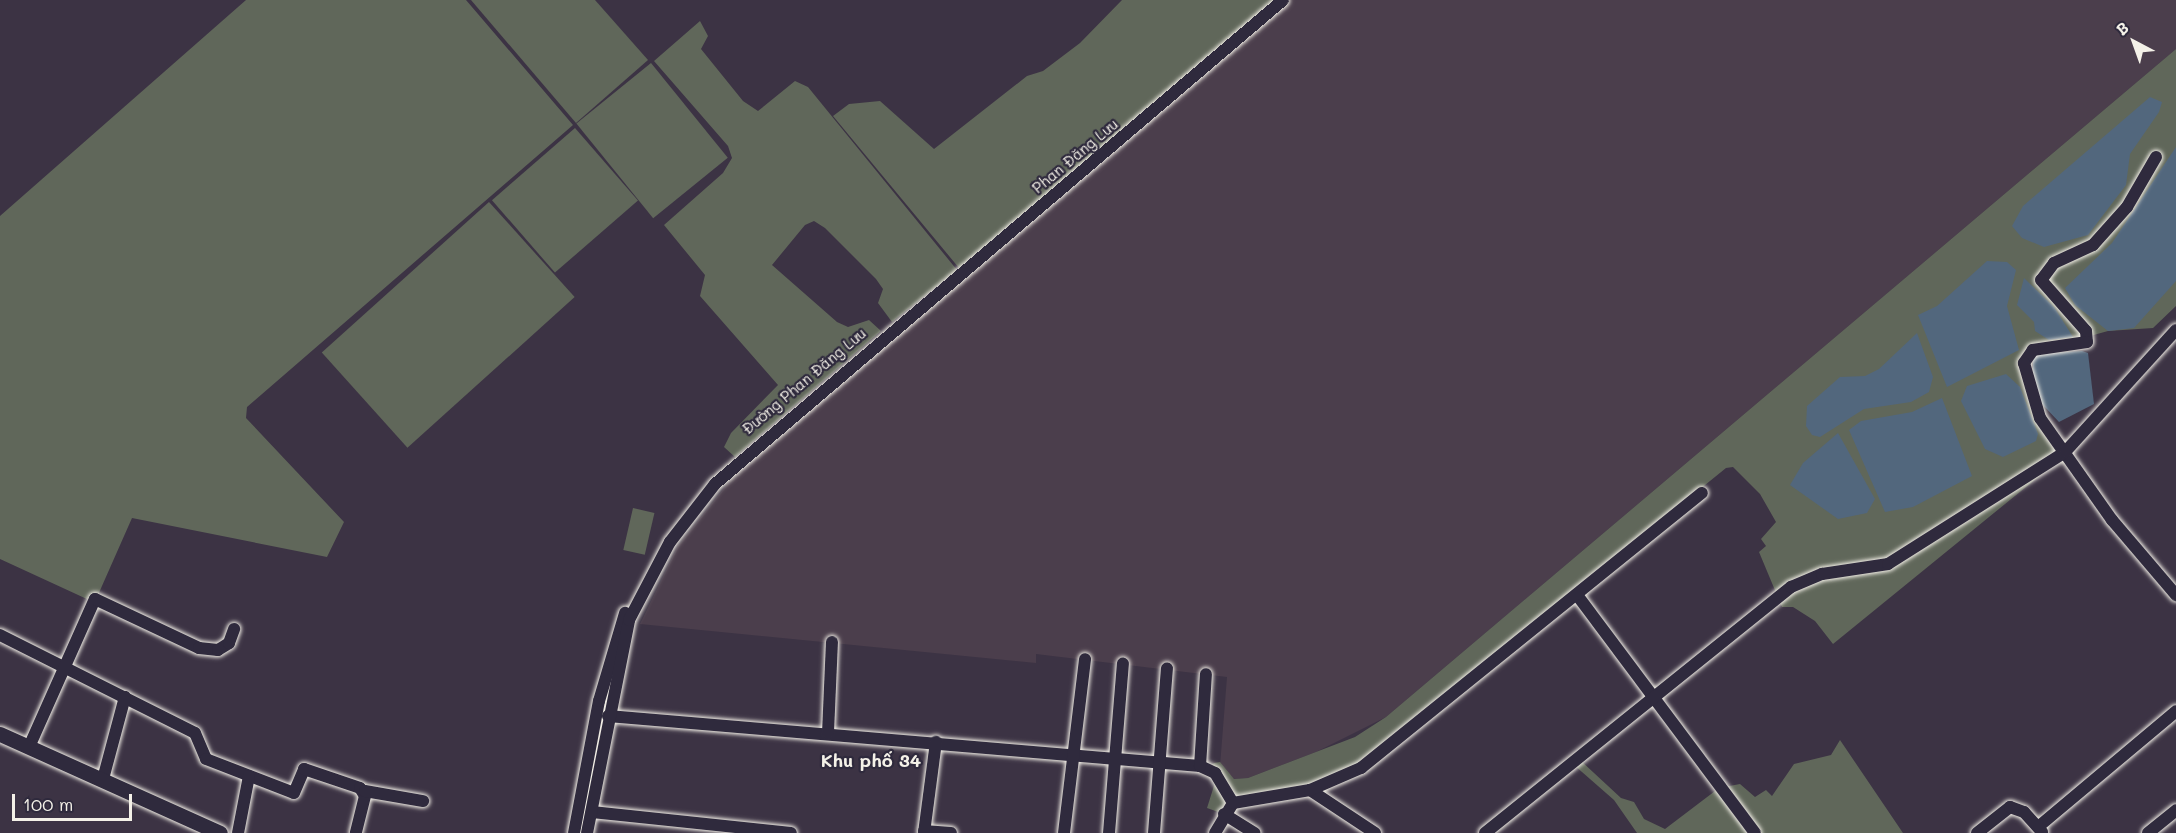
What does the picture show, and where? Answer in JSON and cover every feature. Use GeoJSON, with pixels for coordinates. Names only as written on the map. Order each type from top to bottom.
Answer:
{"type":"FeatureCollection","features":[{"type":"Feature","properties":{"kind":"main road"},"geometry":{"type":"LineString","coordinates":[[0,734],[214,832]]}},
{"type":"Feature","properties":{"kind":"street","name":"Phan Đăng Lưu"},"geometry":{"type":"LineString","coordinates":[[886,333],[1282,0]]}},
{"type":"Feature","properties":{"kind":"street"},"geometry":{"type":"LineString","coordinates":[[2156,157],[2127,207],[2093,245],[2054,263],[2041,280],[2088,337],[2083,345],[2033,350],[2025,356],[2040,418],[2176,595]]}},
{"type":"Feature","properties":{"kind":"street"},"geometry":{"type":"LineString","coordinates":[[1485,833],[1806,578],[1888,564],[1964,511],[2065,452],[2176,330]]}},
{"type":"Feature","properties":{"kind":"street","name":"Đường Phan Đăng Lưu"},"geometry":{"type":"LineString","coordinates":[[574,833],[615,635],[688,505],[766,432],[886,333]]}},
{"type":"Feature","properties":{"kind":"street"},"geometry":{"type":"LineString","coordinates":[[1215,833],[1233,802],[1310,790],[1361,768],[1702,493]]}},
{"type":"Feature","properties":{"kind":"street"},"geometry":{"type":"LineString","coordinates":[[1577,595],[1657,695],[1755,833]]}},
{"type":"Feature","properties":{"kind":"street"},"geometry":{"type":"LineString","coordinates":[[29,747],[64,666],[99,597],[199,648],[218,650],[229,643],[234,629]]}},
{"type":"Feature","properties":{"kind":"street","name":"Đường Phan Đăng Lưu"},"geometry":{"type":"LineString","coordinates":[[587,833],[608,716],[634,602]]}},
{"type":"Feature","properties":{"kind":"street"},"geometry":{"type":"LineString","coordinates":[[0,635],[195,733],[206,759],[249,776],[294,793],[307,770],[365,791],[423,801]]}},
{"type":"Feature","properties":{"kind":"street"},"geometry":{"type":"LineString","coordinates":[[828,733],[832,642]]}},
{"type":"Feature","properties":{"kind":"street"},"geometry":{"type":"LineString","coordinates":[[1064,833],[1085,659]]}},
{"type":"Feature","properties":{"kind":"street"},"geometry":{"type":"LineString","coordinates":[[1109,833],[1123,664]]}},
{"type":"Feature","properties":{"kind":"street"},"geometry":{"type":"LineString","coordinates":[[1154,833],[1167,669]]}},
{"type":"Feature","properties":{"kind":"street"},"geometry":{"type":"LineString","coordinates":[[1200,766],[1206,674]]}},
{"type":"Feature","properties":{"kind":"street"},"geometry":{"type":"LineString","coordinates":[[103,780],[124,696]]}},
{"type":"Feature","properties":{"kind":"street"},"geometry":{"type":"LineString","coordinates":[[1977,833],[2010,807],[2024,812],[2040,830],[2176,711]]}},
{"type":"Feature","properties":{"kind":"street"},"geometry":{"type":"LineString","coordinates":[[608,716],[1200,766],[1215,772],[1233,802]]}},
{"type":"Feature","properties":{"kind":"street"},"geometry":{"type":"LineString","coordinates":[[936,742],[924,832],[951,833]]}},
{"type":"Feature","properties":{"kind":"street"},"geometry":{"type":"LineString","coordinates":[[238,833],[249,776]]}},
{"type":"Feature","properties":{"kind":"street"},"geometry":{"type":"LineString","coordinates":[[1310,790],[1375,833]]}},
{"type":"Feature","properties":{"kind":"street"},"geometry":{"type":"LineString","coordinates":[[356,833],[365,791]]}},
{"type":"Feature","properties":{"kind":"street"},"geometry":{"type":"LineString","coordinates":[[592,812],[791,833]]}},
{"type":"Feature","properties":{"kind":"street"},"geometry":{"type":"LineString","coordinates":[[1224,814],[1254,833]]}},
{"type":"Feature","properties":{"kind":"street"},"geometry":{"type":"LineString","coordinates":[[2148,833],[2175,814]]}},
{"type":"Feature","properties":{"kind":"shaded area"},"geometry":{"type":"Polygon","coordinates":[[[1290,0],[2176,0],[2176,49],[1386,717],[1316,752],[1248,778],[1234,779],[1220,766],[1227,677],[1036,654],[1036,663],[640,624],[678,546],[750,456],[1290,0]]]}},
{"type":"Feature","properties":{"kind":"green space"},"geometry":{"type":"Polygon","coordinates":[[[246,0],[466,0],[573,125],[247,407],[246,418],[344,522],[327,557],[132,518],[98,595],[89,600],[0,559],[0,216],[246,0]]]}},
{"type":"Feature","properties":{"kind":"green space"},"geometry":{"type":"Polygon","coordinates":[[[471,0],[595,0],[648,60],[576,123],[471,0]]]}},
{"type":"Feature","properties":{"kind":"green space"},"geometry":{"type":"Polygon","coordinates":[[[1122,0],[1275,0],[959,268],[833,116],[849,104],[880,101],[934,149],[1027,76],[1043,71],[1080,43],[1122,0]]]}},
{"type":"Feature","properties":{"kind":"green space"},"geometry":{"type":"Polygon","coordinates":[[[700,21],[708,36],[701,49],[743,101],[758,111],[795,81],[808,87],[957,270],[892,322],[878,303],[883,289],[876,279],[825,228],[814,221],[805,225],[772,265],[837,322],[848,327],[869,320],[881,331],[735,457],[724,447],[731,433],[778,385],[700,296],[705,275],[664,225],[723,173],[732,158],[728,146],[654,61],[700,21]]]}},
{"type":"Feature","properties":{"kind":"green space"},"geometry":{"type":"Polygon","coordinates":[[[2176,49],[2176,306],[2153,328],[2108,331],[2022,355],[2021,364],[2064,456],[1833,644],[1815,621],[1793,607],[1782,607],[1759,552],[1766,546],[1761,539],[1776,522],[1760,494],[1733,467],[1726,468],[1359,766],[1327,782],[1221,813],[1207,808],[1218,773],[1211,766],[1214,763],[1220,762],[1234,779],[1248,778],[1355,737],[1386,717],[2176,49]]]}},
{"type":"Feature","properties":{"kind":"green space"},"geometry":{"type":"Polygon","coordinates":[[[651,63],[728,158],[653,218],[576,123],[651,63]]]}},
{"type":"Feature","properties":{"kind":"green space"},"geometry":{"type":"Polygon","coordinates":[[[575,128],[638,200],[555,273],[492,200],[575,128]]]}},
{"type":"Feature","properties":{"kind":"green space"},"geometry":{"type":"Polygon","coordinates":[[[489,202],[575,297],[407,448],[322,353],[489,202]]]}},
{"type":"Feature","properties":{"kind":"green space"},"geometry":{"type":"Polygon","coordinates":[[[633,508],[654,513],[645,555],[623,550],[633,508]]]}},
{"type":"Feature","properties":{"kind":"green space"},"geometry":{"type":"Polygon","coordinates":[[[1840,740],[1903,833],[1637,833],[1614,800],[1574,765],[1580,760],[1621,798],[1634,802],[1644,819],[1665,829],[1719,788],[1740,784],[1755,797],[1766,790],[1772,796],[1794,764],[1831,755],[1840,740]]]}},
{"type":"Feature","properties":{"kind":"water"},"geometry":{"type":"Polygon","coordinates":[[[2150,97],[2162,102],[2159,112],[2130,154],[2126,185],[2088,235],[2044,247],[2022,238],[2012,226],[2023,206],[2150,97]]]}},
{"type":"Feature","properties":{"kind":"water"},"geometry":{"type":"Polygon","coordinates":[[[2176,147],[2176,281],[2134,328],[2108,331],[2075,305],[2065,288],[2112,243],[2176,147]]]}},
{"type":"Feature","properties":{"kind":"water"},"geometry":{"type":"Polygon","coordinates":[[[1987,261],[2007,262],[2016,270],[2007,306],[2019,350],[1947,387],[1918,315],[1937,306],[1987,261]]]}},
{"type":"Feature","properties":{"kind":"water"},"geometry":{"type":"Polygon","coordinates":[[[2024,278],[2054,307],[2073,337],[2049,340],[2035,331],[2034,322],[2017,305],[2024,278]]]}},
{"type":"Feature","properties":{"kind":"water"},"geometry":{"type":"Polygon","coordinates":[[[1917,333],[1933,377],[1929,392],[1911,402],[1864,409],[1820,437],[1812,435],[1806,426],[1807,406],[1840,377],[1865,376],[1879,369],[1917,333]]]}},
{"type":"Feature","properties":{"kind":"water"},"geometry":{"type":"Polygon","coordinates":[[[2082,351],[2088,353],[2094,404],[2059,422],[2042,404],[2033,379],[2033,354],[2082,351]]]}},
{"type":"Feature","properties":{"kind":"water"},"geometry":{"type":"Polygon","coordinates":[[[2006,374],[2020,387],[2038,434],[2036,441],[2003,457],[1985,449],[1961,401],[1967,386],[2006,374]]]}},
{"type":"Feature","properties":{"kind":"water"},"geometry":{"type":"Polygon","coordinates":[[[1942,398],[1972,476],[1913,507],[1885,512],[1849,430],[1861,421],[1912,412],[1942,398]]]}},
{"type":"Feature","properties":{"kind":"water"},"geometry":{"type":"Polygon","coordinates":[[[1838,433],[1875,499],[1867,513],[1838,519],[1790,485],[1803,463],[1838,433]]]}},
{"type":"Feature","properties":{"kind":"district","name":"Khu phố 34"},"geometry":{"type":"Point","coordinates":[871,760]}}]}
